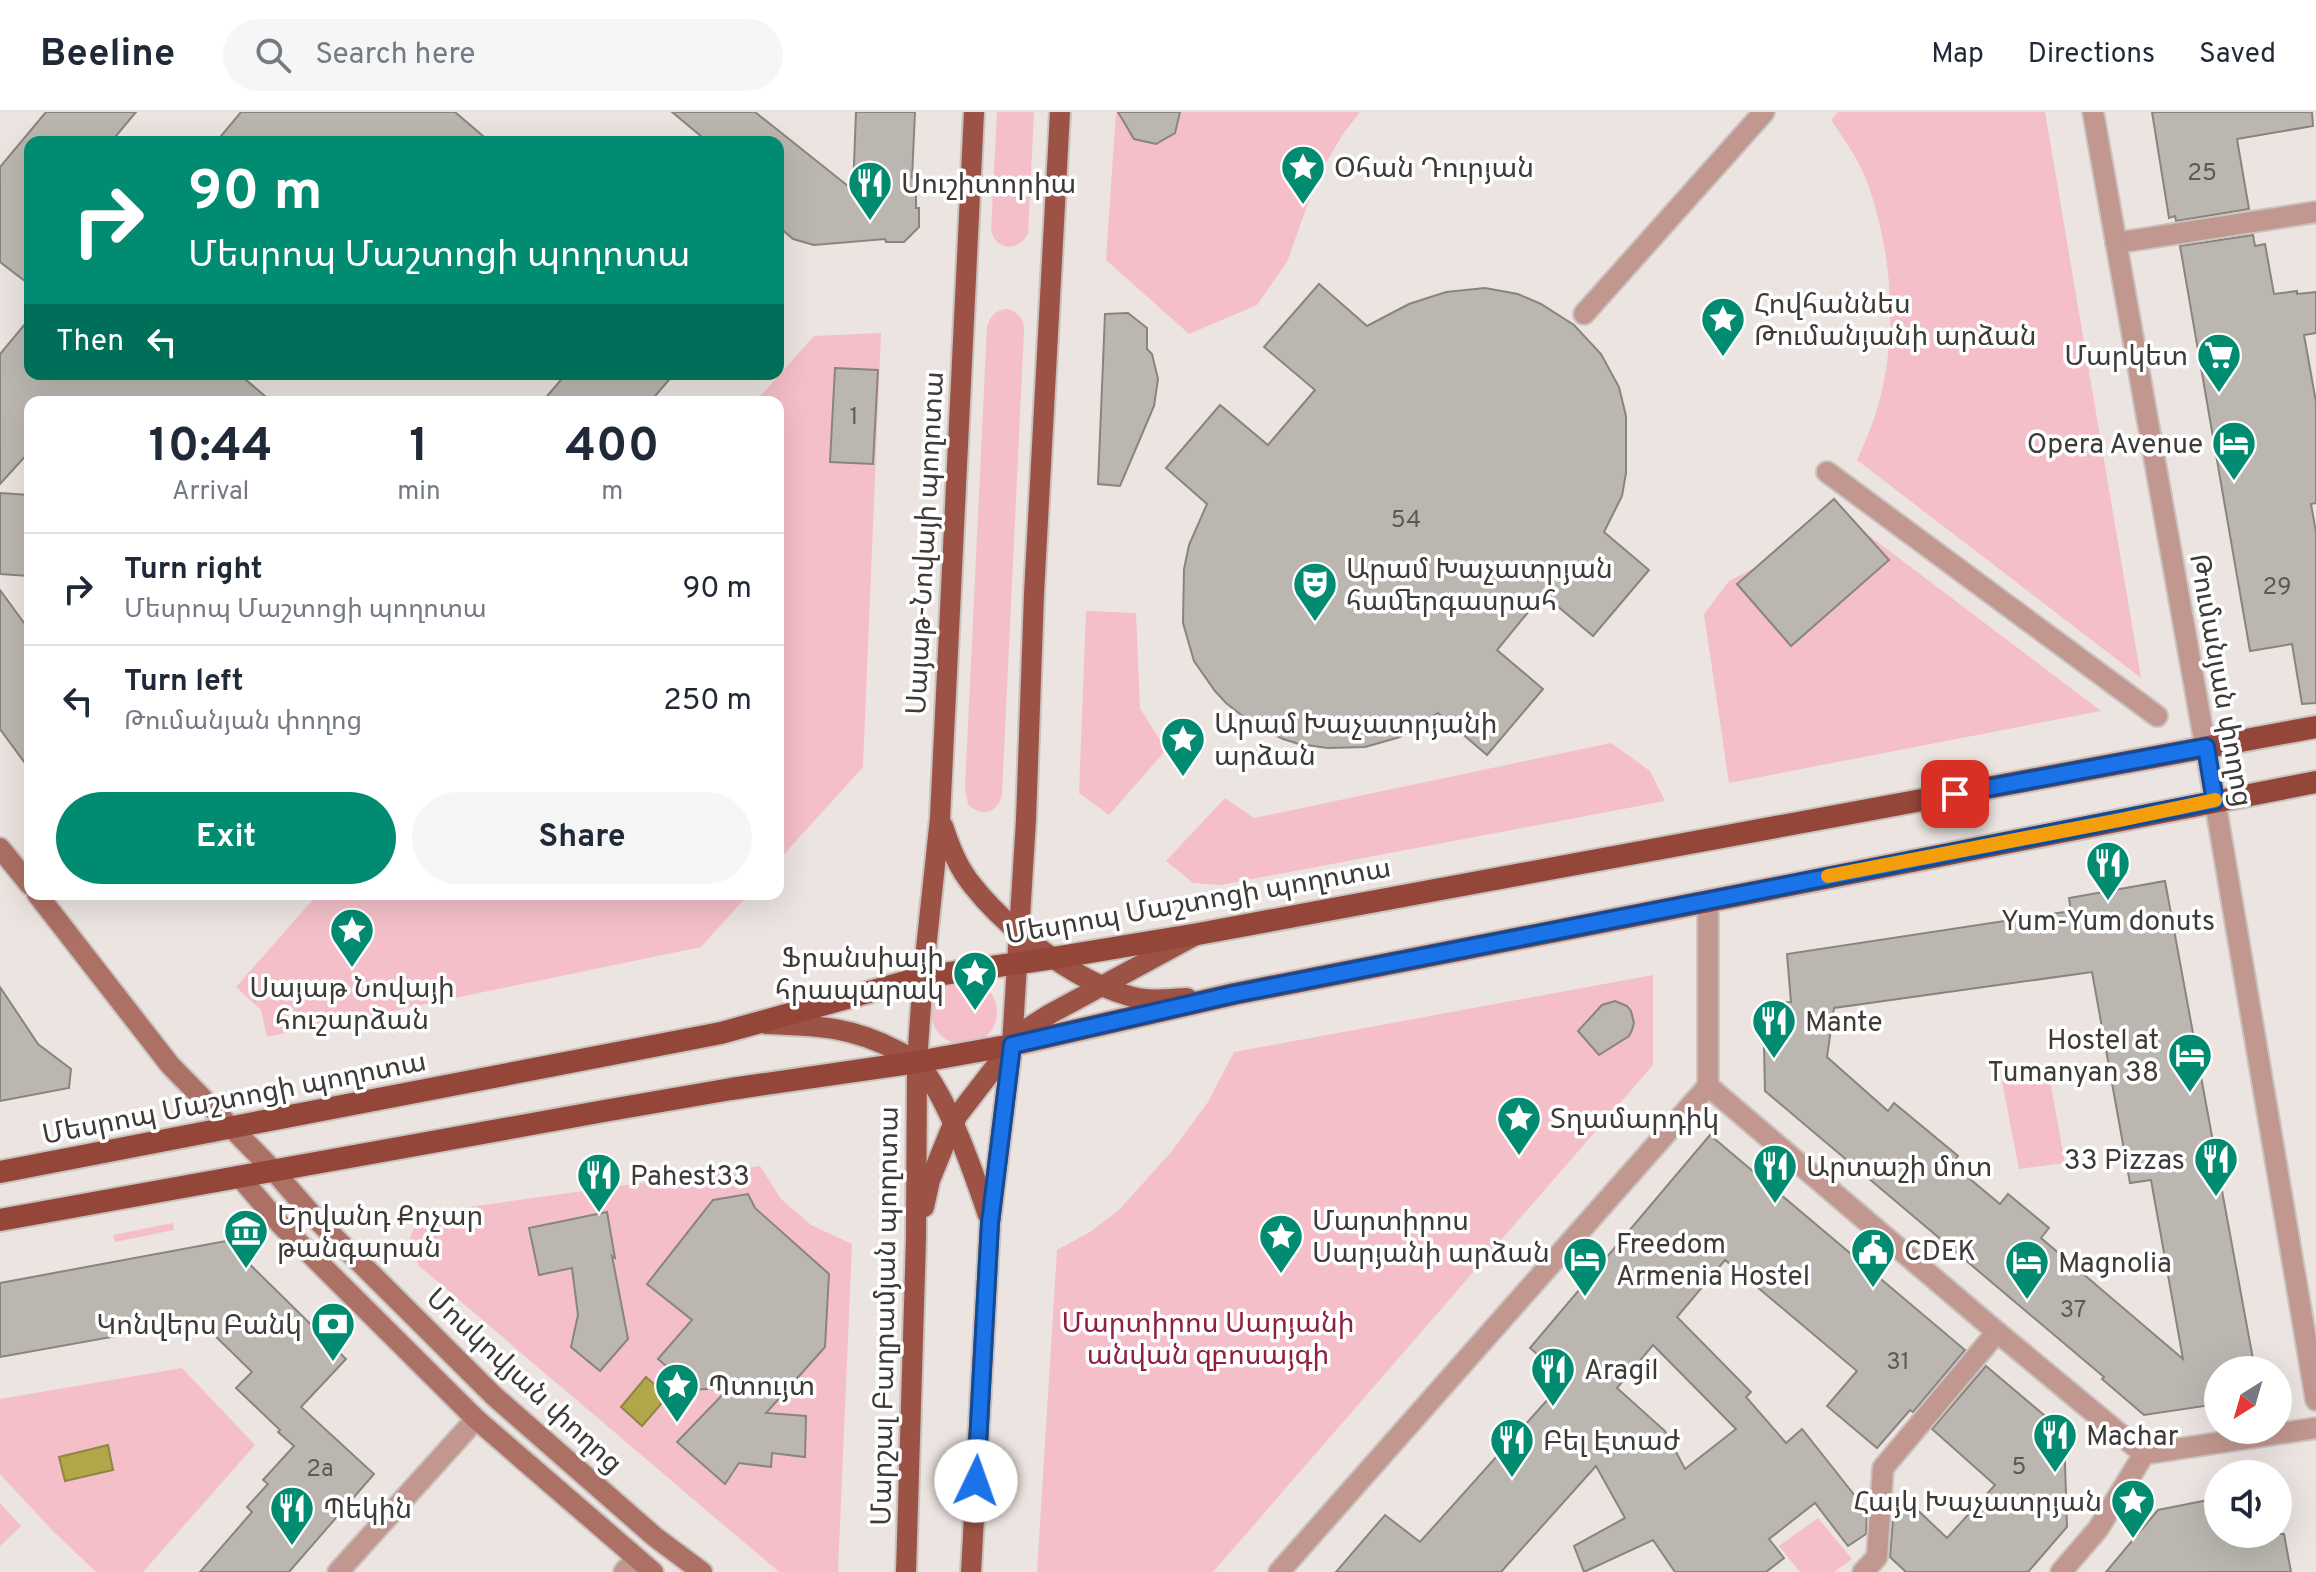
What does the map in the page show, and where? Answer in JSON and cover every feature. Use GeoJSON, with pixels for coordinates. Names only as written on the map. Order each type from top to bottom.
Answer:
{"type":"FeatureCollection","features":[{"type":"Feature","properties":{"kind":"highway","name":"Մեսրոպ Մաշտոցի պողոտա"},"geometry":{"type":"LineString","coordinates":[[0,1172],[706,1036],[923,977],[1198,934],[2316,727]]}},
{"type":"Feature","properties":{"kind":"highway"},"geometry":{"type":"LineString","coordinates":[[0,1220],[721,1091],[1012,1045],[1234,994],[2316,782]]}},
{"type":"Feature","properties":{"kind":"main road","name":"Սայաթ-Նովայի պողոտա"},"geometry":{"type":"LineString","coordinates":[[923,977],[940,818],[974,112]]}},
{"type":"Feature","properties":{"kind":"main road"},"geometry":{"type":"LineString","coordinates":[[971,1572],[990,1223],[1012,1045],[1026,820],[1034,594],[1060,112]]}},
{"type":"Feature","properties":{"kind":"main road"},"geometry":{"type":"LineString","coordinates":[[940,818],[953,855],[972,885],[1018,933],[1054,958],[1103,986],[1142,999],[1234,994]]}},
{"type":"Feature","properties":{"kind":"main road"},"geometry":{"type":"LineString","coordinates":[[0,848],[24,878]]}},
{"type":"Feature","properties":{"kind":"main road","name":"Մոսկովյան փողոց"},"geometry":{"type":"LineString","coordinates":[[42,900],[170,1065],[326,1229],[494,1396],[655,1537],[702,1572]]}},
{"type":"Feature","properties":{"kind":"main road"},"geometry":{"type":"LineString","coordinates":[[916,1238],[930,1180],[953,1124],[1012,1045],[1028,1028],[1050,1014],[1198,934]]}},
{"type":"Feature","properties":{"kind":"main road"},"geometry":{"type":"LineString","coordinates":[[917,1062],[923,977]]}},
{"type":"Feature","properties":{"kind":"main road"},"geometry":{"type":"LineString","coordinates":[[753,1023],[828,1026],[872,1038],[917,1062],[953,1124],[990,1223]]}},
{"type":"Feature","properties":{"kind":"main road","name":"Մարշալ Բաղրամյան պողոտա"},"geometry":{"type":"LineString","coordinates":[[906,1572],[916,1238],[917,1062]]}},
{"type":"Feature","properties":{"kind":"main road","name":"Մոսկովյան փողոց"},"geometry":{"type":"LineString","coordinates":[[239,1176],[281,1225],[476,1419],[630,1565],[653,1572]]}},
{"type":"Feature","properties":{"kind":"street"},"geometry":{"type":"LineString","coordinates":[[1584,314],[1764,112]]}},
{"type":"Feature","properties":{"kind":"street","name":"Թումանյան փողոց"},"geometry":{"type":"LineString","coordinates":[[2093,112],[2206,747],[2316,1400]]}},
{"type":"Feature","properties":{"kind":"street"},"geometry":{"type":"LineString","coordinates":[[2116,243],[2316,212]]}},
{"type":"Feature","properties":{"kind":"street"},"geometry":{"type":"LineString","coordinates":[[1827,472],[2157,716]]}},
{"type":"Feature","properties":{"kind":"street"},"geometry":{"type":"LineString","coordinates":[[1279,1572],[1708,1086],[1708,900]]}},
{"type":"Feature","properties":{"kind":"street"},"geometry":{"type":"LineString","coordinates":[[1708,1086],[2144,1454],[2316,1428]]}},
{"type":"Feature","properties":{"kind":"street"},"geometry":{"type":"LineString","coordinates":[[1863,1572],[1877,1557],[1883,1468],[1997,1332]]}},
{"type":"Feature","properties":{"kind":"street"},"geometry":{"type":"LineString","coordinates":[[338,1572],[476,1419]]}},
{"type":"Feature","properties":{"kind":"street"},"geometry":{"type":"LineString","coordinates":[[2061,1572],[2098,1529],[2144,1454]]}},
{"type":"Feature","properties":{"kind":"green space"},"geometry":{"type":"Polygon","coordinates":[[[997,112],[1034,112],[1028,234],[1019,244],[1008,247],[997,242],[991,230],[997,112]]]}},
{"type":"Feature","properties":{"kind":"green space"},"geometry":{"type":"Polygon","coordinates":[[[1116,112],[1360,112],[1318,176],[1287,262],[1257,305],[1189,334],[1106,260],[1116,112]]]}},
{"type":"Feature","properties":{"kind":"green space"},"geometry":{"type":"Polygon","coordinates":[[[1838,112],[2045,112],[2141,678],[1857,460],[1877,408],[1887,365],[1890,289],[1883,239],[1870,190],[1863,171],[1831,120],[1838,112]]]}},
{"type":"Feature","properties":{"kind":"green space"},"geometry":{"type":"Polygon","coordinates":[[[1007,309],[1020,316],[1024,330],[1002,794],[997,806],[984,812],[968,804],[965,788],[987,327],[994,314],[1007,309]]]}},
{"type":"Feature","properties":{"kind":"green space"},"geometry":{"type":"Polygon","coordinates":[[[881,333],[863,767],[784,854],[784,396],[760,396],[775,380],[784,380],[784,370],[814,336],[881,333]]]}},
{"type":"Feature","properties":{"kind":"green space"},"geometry":{"type":"Polygon","coordinates":[[[1830,506],[2101,711],[1729,783],[1704,614],[1729,581],[1762,564],[1830,506]]]}},
{"type":"Feature","properties":{"kind":"green space"},"geometry":{"type":"Polygon","coordinates":[[[1086,611],[1136,613],[1140,708],[1166,750],[1109,815],[1079,793],[1086,611]]]}},
{"type":"Feature","properties":{"kind":"green space"},"geometry":{"type":"Polygon","coordinates":[[[1611,743],[1650,771],[1665,801],[1221,885],[1193,883],[1166,861],[1225,798],[1254,818],[1611,743]]]}},
{"type":"Feature","properties":{"kind":"green space"},"geometry":{"type":"Polygon","coordinates":[[[313,900],[744,900],[701,947],[267,1037],[261,1010],[236,987],[313,900]]]}},
{"type":"Feature","properties":{"kind":"green space","name":"Մարտիրոս Սարյանի անվան զբոսայգի"},"geometry":{"type":"Polygon","coordinates":[[[1653,975],[1653,1065],[1213,1572],[1037,1572],[1057,1250],[1090,1232],[1119,1210],[1172,1151],[1208,1102],[1234,1052],[1653,975]]]}},
{"type":"Feature","properties":{"kind":"green space"},"geometry":{"type":"Polygon","coordinates":[[[957,979],[971,979],[983,984],[992,993],[997,1012],[995,1025],[988,1036],[971,1045],[957,1045],[945,1040],[936,1031],[931,1019],[931,1005],[936,993],[945,984],[957,979]]]}},
{"type":"Feature","properties":{"kind":"green space"},"geometry":{"type":"Polygon","coordinates":[[[2047,1064],[2065,1163],[2019,1169],[2000,1071],[2047,1064]]]}},
{"type":"Feature","properties":{"kind":"green space"},"geometry":{"type":"Polygon","coordinates":[[[760,1166],[781,1199],[811,1225],[852,1244],[838,1572],[779,1572],[419,1266],[408,1242],[420,1214],[760,1166]]]}},
{"type":"Feature","properties":{"kind":"green space"},"geometry":{"type":"Polygon","coordinates":[[[173,1223],[174,1230],[115,1242],[113,1235],[173,1223]]]}},
{"type":"Feature","properties":{"kind":"green space"},"geometry":{"type":"Polygon","coordinates":[[[182,1368],[255,1445],[143,1572],[96,1572],[0,1474],[0,1399],[182,1368]]]}},
{"type":"Feature","properties":{"kind":"green space"},"geometry":{"type":"Polygon","coordinates":[[[0,1503],[21,1526],[0,1546],[0,1503]]]}},
{"type":"Feature","properties":{"kind":"green space"},"geometry":{"type":"Polygon","coordinates":[[[1818,1518],[1852,1559],[1834,1572],[1800,1572],[1779,1546],[1818,1518]]]}},
{"type":"Feature","properties":{"kind":"shaded area"},"geometry":{"type":"Polygon","coordinates":[[[646,1377],[668,1396],[642,1426],[621,1407],[646,1377]]]}},
{"type":"Feature","properties":{"kind":"shaded area"},"geometry":{"type":"Polygon","coordinates":[[[108,1445],[113,1470],[65,1481],[59,1457],[108,1445]]]}},
{"type":"Feature","properties":{"kind":"building"},"geometry":{"type":"Polygon","coordinates":[[[46,112],[136,112],[116,136],[26,136],[46,112]]]}},
{"type":"Feature","properties":{"kind":"building"},"geometry":{"type":"Polygon","coordinates":[[[241,112],[455,112],[483,136],[221,136],[241,112]]]}},
{"type":"Feature","properties":{"kind":"building"},"geometry":{"type":"Polygon","coordinates":[[[672,112],[755,112],[853,190],[856,112],[915,112],[912,178],[916,178],[919,227],[904,242],[886,242],[885,239],[814,245],[793,239],[784,231],[784,136],[701,136],[672,112]]]}},
{"type":"Feature","properties":{"kind":"building"},"geometry":{"type":"Polygon","coordinates":[[[1118,112],[1180,112],[1175,133],[1156,144],[1134,139],[1118,112]]]}},
{"type":"Feature","properties":{"kind":"building"},"geometry":{"type":"Polygon","coordinates":[[[2152,112],[2312,112],[2313,126],[2237,139],[2249,209],[2176,221],[2175,216],[2169,218],[2152,112]]]}},
{"type":"Feature","properties":{"kind":"building"},"geometry":{"type":"Polygon","coordinates":[[[24,138],[24,280],[0,262],[0,167],[24,138]]]}},
{"type":"Feature","properties":{"kind":"building"},"geometry":{"type":"Polygon","coordinates":[[[2253,235],[2255,246],[2265,244],[2274,294],[2316,292],[2316,333],[2304,335],[2316,402],[2316,503],[2311,504],[2316,532],[2316,703],[2302,704],[2292,644],[2250,651],[2180,246],[2253,235]]]}},
{"type":"Feature","properties":{"kind":"building"},"geometry":{"type":"Polygon","coordinates":[[[1319,284],[1367,326],[1409,304],[1446,292],[1485,288],[1518,294],[1574,325],[1601,354],[1619,387],[1626,416],[1626,473],[1622,496],[1604,532],[1649,570],[1593,636],[1543,594],[1497,650],[1543,689],[1487,755],[1438,713],[1400,737],[1365,747],[1328,748],[1283,739],[1254,725],[1226,703],[1194,661],[1183,623],[1184,569],[1189,545],[1207,504],[1166,468],[1220,405],[1268,445],[1315,390],[1264,347],[1319,284]]]}},
{"type":"Feature","properties":{"kind":"building"},"geometry":{"type":"Polygon","coordinates":[[[1128,313],[1147,328],[1147,349],[1152,354],[1158,379],[1154,406],[1120,486],[1098,484],[1105,314],[1128,313]]]}},
{"type":"Feature","properties":{"kind":"building"},"geometry":{"type":"Polygon","coordinates":[[[24,325],[24,380],[246,380],[265,396],[24,396],[24,458],[0,484],[0,354],[24,325]]]}},
{"type":"Feature","properties":{"kind":"building"},"geometry":{"type":"Polygon","coordinates":[[[835,368],[878,370],[873,464],[830,462],[835,368]]]}},
{"type":"Feature","properties":{"kind":"building"},"geometry":{"type":"Polygon","coordinates":[[[561,380],[669,380],[655,396],[547,396],[561,380]]]}},
{"type":"Feature","properties":{"kind":"building"},"geometry":{"type":"Polygon","coordinates":[[[0,493],[24,495],[24,576],[0,574],[0,493]]]}},
{"type":"Feature","properties":{"kind":"building"},"geometry":{"type":"Polygon","coordinates":[[[1834,499],[1889,560],[1791,646],[1737,584],[1834,499]]]}},
{"type":"Feature","properties":{"kind":"building"},"geometry":{"type":"Polygon","coordinates":[[[0,590],[24,623],[24,762],[0,729],[0,590]]]}},
{"type":"Feature","properties":{"kind":"building"},"geometry":{"type":"Polygon","coordinates":[[[2165,881],[2252,1356],[2204,1356],[2204,1406],[2144,1415],[2102,1379],[2104,1377],[1765,1091],[1763,1003],[1791,1002],[1787,954],[2071,911],[2069,898],[2165,881]],[[2092,972],[1834,1008],[1827,1057],[1888,1111],[1894,1103],[1958,1156],[1952,1164],[2000,1204],[2008,1194],[2049,1228],[2041,1238],[2183,1359],[2151,1180],[2130,1183],[2092,972]]]}},
{"type":"Feature","properties":{"kind":"building"},"geometry":{"type":"Polygon","coordinates":[[[0,987],[38,1044],[71,1069],[69,1088],[0,1101],[0,987]]]}},
{"type":"Feature","properties":{"kind":"building"},"geometry":{"type":"Polygon","coordinates":[[[1615,1001],[1631,1011],[1632,1030],[1629,1036],[1599,1055],[1578,1031],[1602,1005],[1615,1001]]]}},
{"type":"Feature","properties":{"kind":"building"},"geometry":{"type":"Polygon","coordinates":[[[1710,1135],[1965,1350],[1913,1412],[1910,1410],[1877,1448],[1827,1406],[1857,1371],[1725,1260],[1677,1317],[1751,1392],[1746,1397],[1786,1443],[1802,1429],[1867,1511],[1866,1534],[1848,1546],[1815,1503],[1769,1539],[1784,1558],[1766,1572],[1675,1572],[1653,1540],[1584,1572],[1574,1546],[1625,1518],[1596,1466],[1501,1572],[1336,1572],[1385,1515],[1420,1542],[1566,1379],[1530,1348],[1710,1135]],[[1653,1345],[1617,1388],[1665,1431],[1685,1469],[1736,1429],[1653,1345]]]}},
{"type":"Feature","properties":{"kind":"building"},"geometry":{"type":"Polygon","coordinates":[[[748,1194],[755,1208],[829,1274],[825,1347],[766,1413],[806,1416],[805,1457],[772,1453],[771,1467],[739,1463],[725,1484],[677,1442],[730,1387],[694,1390],[658,1359],[692,1320],[647,1284],[713,1200],[748,1194]]]}},
{"type":"Feature","properties":{"kind":"building"},"geometry":{"type":"Polygon","coordinates":[[[607,1212],[628,1339],[600,1371],[571,1347],[578,1315],[572,1268],[539,1275],[529,1228],[607,1212]]]}},
{"type":"Feature","properties":{"kind":"building"},"geometry":{"type":"Polygon","coordinates":[[[226,1241],[346,1359],[301,1407],[374,1474],[289,1572],[200,1572],[252,1512],[247,1507],[268,1484],[263,1480],[294,1446],[236,1388],[252,1372],[200,1321],[0,1357],[0,1283],[226,1241]]]}},
{"type":"Feature","properties":{"kind":"building"},"geometry":{"type":"Polygon","coordinates":[[[1986,1366],[2064,1432],[2067,1527],[2028,1572],[1906,1572],[1890,1557],[1893,1520],[1909,1502],[1947,1538],[1995,1485],[1932,1429],[1986,1366]]]}},
{"type":"Feature","properties":{"kind":"building"},"geometry":{"type":"Polygon","coordinates":[[[2204,1501],[2204,1548],[2287,1548],[2291,1572],[2106,1572],[2158,1510],[2204,1501]]]}},
{"type":"Feature","properties":{"kind":"slow traffic"},"geometry":{"type":"LineString","coordinates":[[1828,876],[2215,800]]}},
{"type":"Feature","properties":{"kind":"place","name":"Օհան Դուրյան"},"geometry":{"type":"Point","coordinates":[1303,206]}},
{"type":"Feature","properties":{"kind":"place","name":"Սուշիտորիա"},"geometry":{"type":"Point","coordinates":[870,222]}},
{"type":"Feature","properties":{"kind":"place","name":"Հովհաննես Թումանյանի արձան"},"geometry":{"type":"Point","coordinates":[1723,358]}},
{"type":"Feature","properties":{"kind":"place","name":"Մարկետ"},"geometry":{"type":"Point","coordinates":[2219,394]}},
{"type":"Feature","properties":{"kind":"place","name":"Opera Avenue"},"geometry":{"type":"Point","coordinates":[2234,482]}},
{"type":"Feature","properties":{"kind":"place","name":"Արամ Խաչատրյան համերգասրահ"},"geometry":{"type":"Point","coordinates":[1315,623]}},
{"type":"Feature","properties":{"kind":"place","name":"Արամ Խաչատրյանի արձան"},"geometry":{"type":"Point","coordinates":[1183,778]}},
{"type":"Feature","properties":{"kind":"place","name":"Yum-Yum donuts"},"geometry":{"type":"Point","coordinates":[2108,902]}},
{"type":"Feature","properties":{"kind":"place","name":"Սայաթ Նովայի հուշարձան"},"geometry":{"type":"Point","coordinates":[352,969]}},
{"type":"Feature","properties":{"kind":"place","name":"Ֆրանսիայի հրապարակ"},"geometry":{"type":"Point","coordinates":[975,1012]}},
{"type":"Feature","properties":{"kind":"place","name":"Mante"},"geometry":{"type":"Point","coordinates":[1774,1060]}},
{"type":"Feature","properties":{"kind":"place","name":"Hostel at Tumanyan 38"},"geometry":{"type":"Point","coordinates":[2190,1094]}},
{"type":"Feature","properties":{"kind":"place","name":"Տղամարդիկ"},"geometry":{"type":"Point","coordinates":[1519,1157]}},
{"type":"Feature","properties":{"kind":"place","name":"33 Pizzas"},"geometry":{"type":"Point","coordinates":[2216,1198]}},
{"type":"Feature","properties":{"kind":"place","name":"Արտաշի մոտ"},"geometry":{"type":"Point","coordinates":[1775,1205]}},
{"type":"Feature","properties":{"kind":"place","name":"Pahest33"},"geometry":{"type":"Point","coordinates":[599,1214]}},
{"type":"Feature","properties":{"kind":"place","name":"Երվանդ Քոչար թանգարան"},"geometry":{"type":"Point","coordinates":[246,1270]}},
{"type":"Feature","properties":{"kind":"place","name":"Մարտիրոս Սարյանի արձան"},"geometry":{"type":"Point","coordinates":[1281,1275]}},
{"type":"Feature","properties":{"kind":"place","name":"CDEK"},"geometry":{"type":"Point","coordinates":[1873,1289]}},
{"type":"Feature","properties":{"kind":"place","name":"Freedom Armenia Hostel"},"geometry":{"type":"Point","coordinates":[1585,1298]}},
{"type":"Feature","properties":{"kind":"place","name":"Magnolia"},"geometry":{"type":"Point","coordinates":[2027,1301]}},
{"type":"Feature","properties":{"kind":"place","name":"Կոնվերս Բանկ"},"geometry":{"type":"Point","coordinates":[333,1363]}},
{"type":"Feature","properties":{"kind":"place","name":"Aragil"},"geometry":{"type":"Point","coordinates":[1553,1408]}},
{"type":"Feature","properties":{"kind":"place","name":"Պտույտ"},"geometry":{"type":"Point","coordinates":[677,1424]}},
{"type":"Feature","properties":{"kind":"place","name":"Machar"},"geometry":{"type":"Point","coordinates":[2055,1474]}},
{"type":"Feature","properties":{"kind":"place","name":"Բել Էտաժ"},"geometry":{"type":"Point","coordinates":[1512,1479]}},
{"type":"Feature","properties":{"kind":"place","name":"Հայկ Խաչատրյան"},"geometry":{"type":"Point","coordinates":[2133,1540]}},
{"type":"Feature","properties":{"kind":"place","name":"Պեկին"},"geometry":{"type":"Point","coordinates":[292,1547]}},
{"type":"Feature","properties":{"kind":"route"},"geometry":{"type":"LineString","coordinates":[[976,1481],[990,1223],[1012,1045],[1234,994],[2215,801],[2206,747],[1955,794]]}}]}
